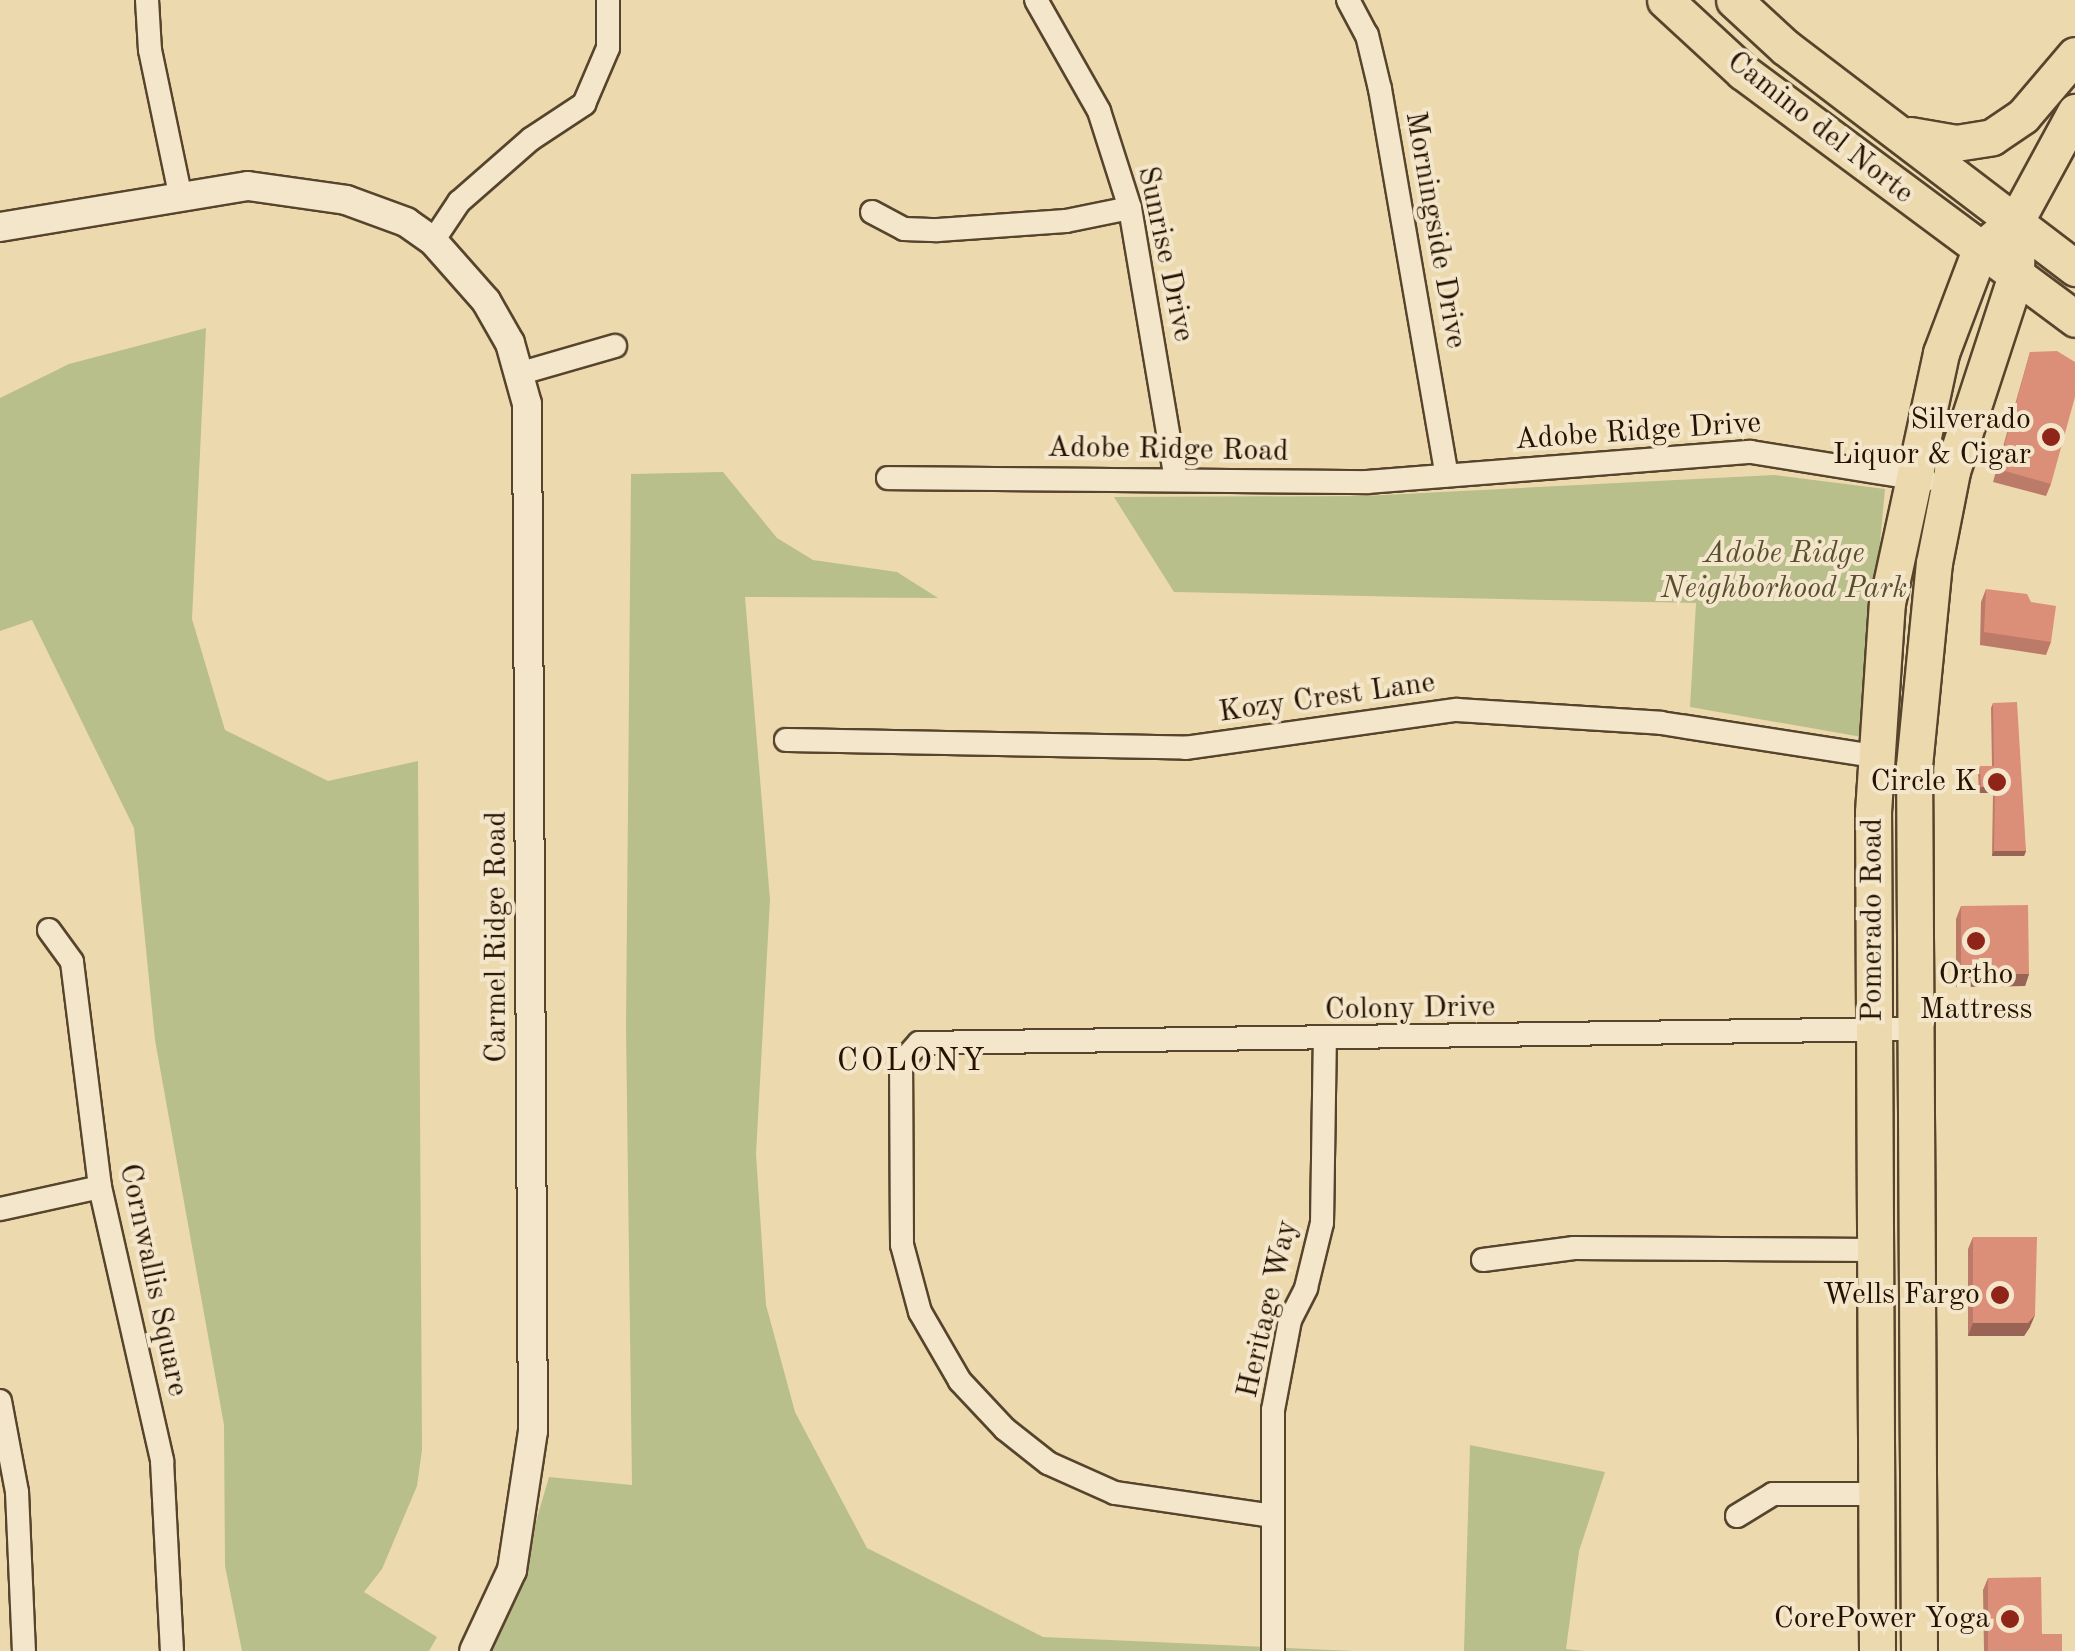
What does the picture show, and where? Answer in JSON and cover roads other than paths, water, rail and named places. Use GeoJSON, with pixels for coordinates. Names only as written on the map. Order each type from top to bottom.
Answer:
{"type":"FeatureCollection","features":[{"type":"Feature","properties":{"kind":"main road","name":"Camino del Norte"},"geometry":{"type":"LineString","coordinates":[[1665,0],[1743,72],[2075,319]]}},
{"type":"Feature","properties":{"kind":"main road","name":"Camino del Norte"},"geometry":{"type":"LineString","coordinates":[[1734,0],[1785,48],[2017,219],[2075,268]]}},
{"type":"Feature","properties":{"kind":"main road"},"geometry":{"type":"LineString","coordinates":[[1899,132],[1956,143],[1992,137],[2024,116],[2075,55]]}},
{"type":"Feature","properties":{"kind":"main road","name":"Pomerado Road"},"geometry":{"type":"LineString","coordinates":[[1876,1651],[1874,756],[1887,603],[1941,353],[1980,250],[2017,219],[2075,112]]}},
{"type":"Feature","properties":{"kind":"main road","name":"Pomerado Road"},"geometry":{"type":"LineString","coordinates":[[1919,1651],[1914,766],[1949,486],[2016,276],[2017,219]]}},
{"type":"Feature","properties":{"kind":"street"},"geometry":{"type":"LineString","coordinates":[[147,0],[150,50],[180,193]]}},
{"type":"Feature","properties":{"kind":"street"},"geometry":{"type":"LineString","coordinates":[[433,241],[459,202],[530,139],[584,104],[608,48],[608,0]]}},
{"type":"Feature","properties":{"kind":"street","name":"Sunrise Drive"},"geometry":{"type":"LineString","coordinates":[[1036,0],[1100,110],[1130,208],[1176,479]]}},
{"type":"Feature","properties":{"kind":"street","name":"Morningside Drive"},"geometry":{"type":"LineString","coordinates":[[1348,0],[1367,35],[1380,88],[1447,475]]}},
{"type":"Feature","properties":{"kind":"street","name":"Carmel Ridge Road"},"geometry":{"type":"LineString","coordinates":[[0,227],[180,193],[283,188],[346,200],[406,222],[433,241],[486,300],[518,374],[527,404],[532,1430],[512,1570],[474,1651]]}},
{"type":"Feature","properties":{"kind":"street"},"geometry":{"type":"LineString","coordinates":[[872,212],[904,230],[938,230],[1130,208]]}},
{"type":"Feature","properties":{"kind":"street"},"geometry":{"type":"LineString","coordinates":[[518,374],[615,346]]}},
{"type":"Feature","properties":{"kind":"street","name":"Adobe Ridge Drive"},"geometry":{"type":"LineString","coordinates":[[1447,475],[1751,452],[1949,486]]}},
{"type":"Feature","properties":{"kind":"street","name":"Adobe Ridge Road"},"geometry":{"type":"LineString","coordinates":[[888,478],[1367,482],[1447,475]]}},
{"type":"Feature","properties":{"kind":"street","name":"Kozy Crest Lane"},"geometry":{"type":"LineString","coordinates":[[786,740],[1185,748],[1458,710],[1660,723],[1874,756]]}},
{"type":"Feature","properties":{"kind":"street","name":"Cornwallis Square"},"geometry":{"type":"LineString","coordinates":[[50,930],[72,962],[100,1186],[162,1461],[172,1651]]}},
{"type":"Feature","properties":{"kind":"street","name":"Colony Drive"},"geometry":{"type":"LineString","coordinates":[[1273,1516],[1115,1493],[1048,1463],[1004,1430],[960,1381],[920,1312],[902,1245],[901,1063],[919,1043],[1324,1041],[1914,1029]]}},
{"type":"Feature","properties":{"kind":"street","name":"Heritage Way"},"geometry":{"type":"LineString","coordinates":[[1273,1651],[1273,1410],[1290,1320],[1306,1288],[1322,1223],[1324,1041]]}},
{"type":"Feature","properties":{"kind":"street"},"geometry":{"type":"LineString","coordinates":[[0,1209],[100,1186]]}},
{"type":"Feature","properties":{"kind":"street"},"geometry":{"type":"LineString","coordinates":[[1483,1260],[1574,1248],[1874,1250]]}},
{"type":"Feature","properties":{"kind":"street"},"geometry":{"type":"LineString","coordinates":[[0,1401],[17,1492],[24,1651]]}},
{"type":"Feature","properties":{"kind":"street"},"geometry":{"type":"LineString","coordinates":[[1737,1516],[1773,1494],[1877,1494]]}},
{"type":"Feature","properties":{"kind":"place","name":"Silverado Liquor & Cigar"},"geometry":{"type":"Point","coordinates":[2051,437]}},
{"type":"Feature","properties":{"kind":"place","name":"Circle K"},"geometry":{"type":"Point","coordinates":[1997,782]}},
{"type":"Feature","properties":{"kind":"place","name":"Ortho Mattress"},"geometry":{"type":"Point","coordinates":[1976,941]}},
{"type":"Feature","properties":{"kind":"place","name":"Wells Fargo"},"geometry":{"type":"Point","coordinates":[2000,1295]}},
{"type":"Feature","properties":{"kind":"place","name":"CorePower Yoga"},"geometry":{"type":"Point","coordinates":[2010,1619]}},
{"type":"Feature","properties":{"kind":"district","name":"COLONY"},"geometry":{"type":"Point","coordinates":[912,1062]}},
{"type":"Feature","properties":{"kind":"park label","name":"Adobe Ridge Neighborhood Park"},"geometry":{"type":"Point","coordinates":[1784,571]}}]}
